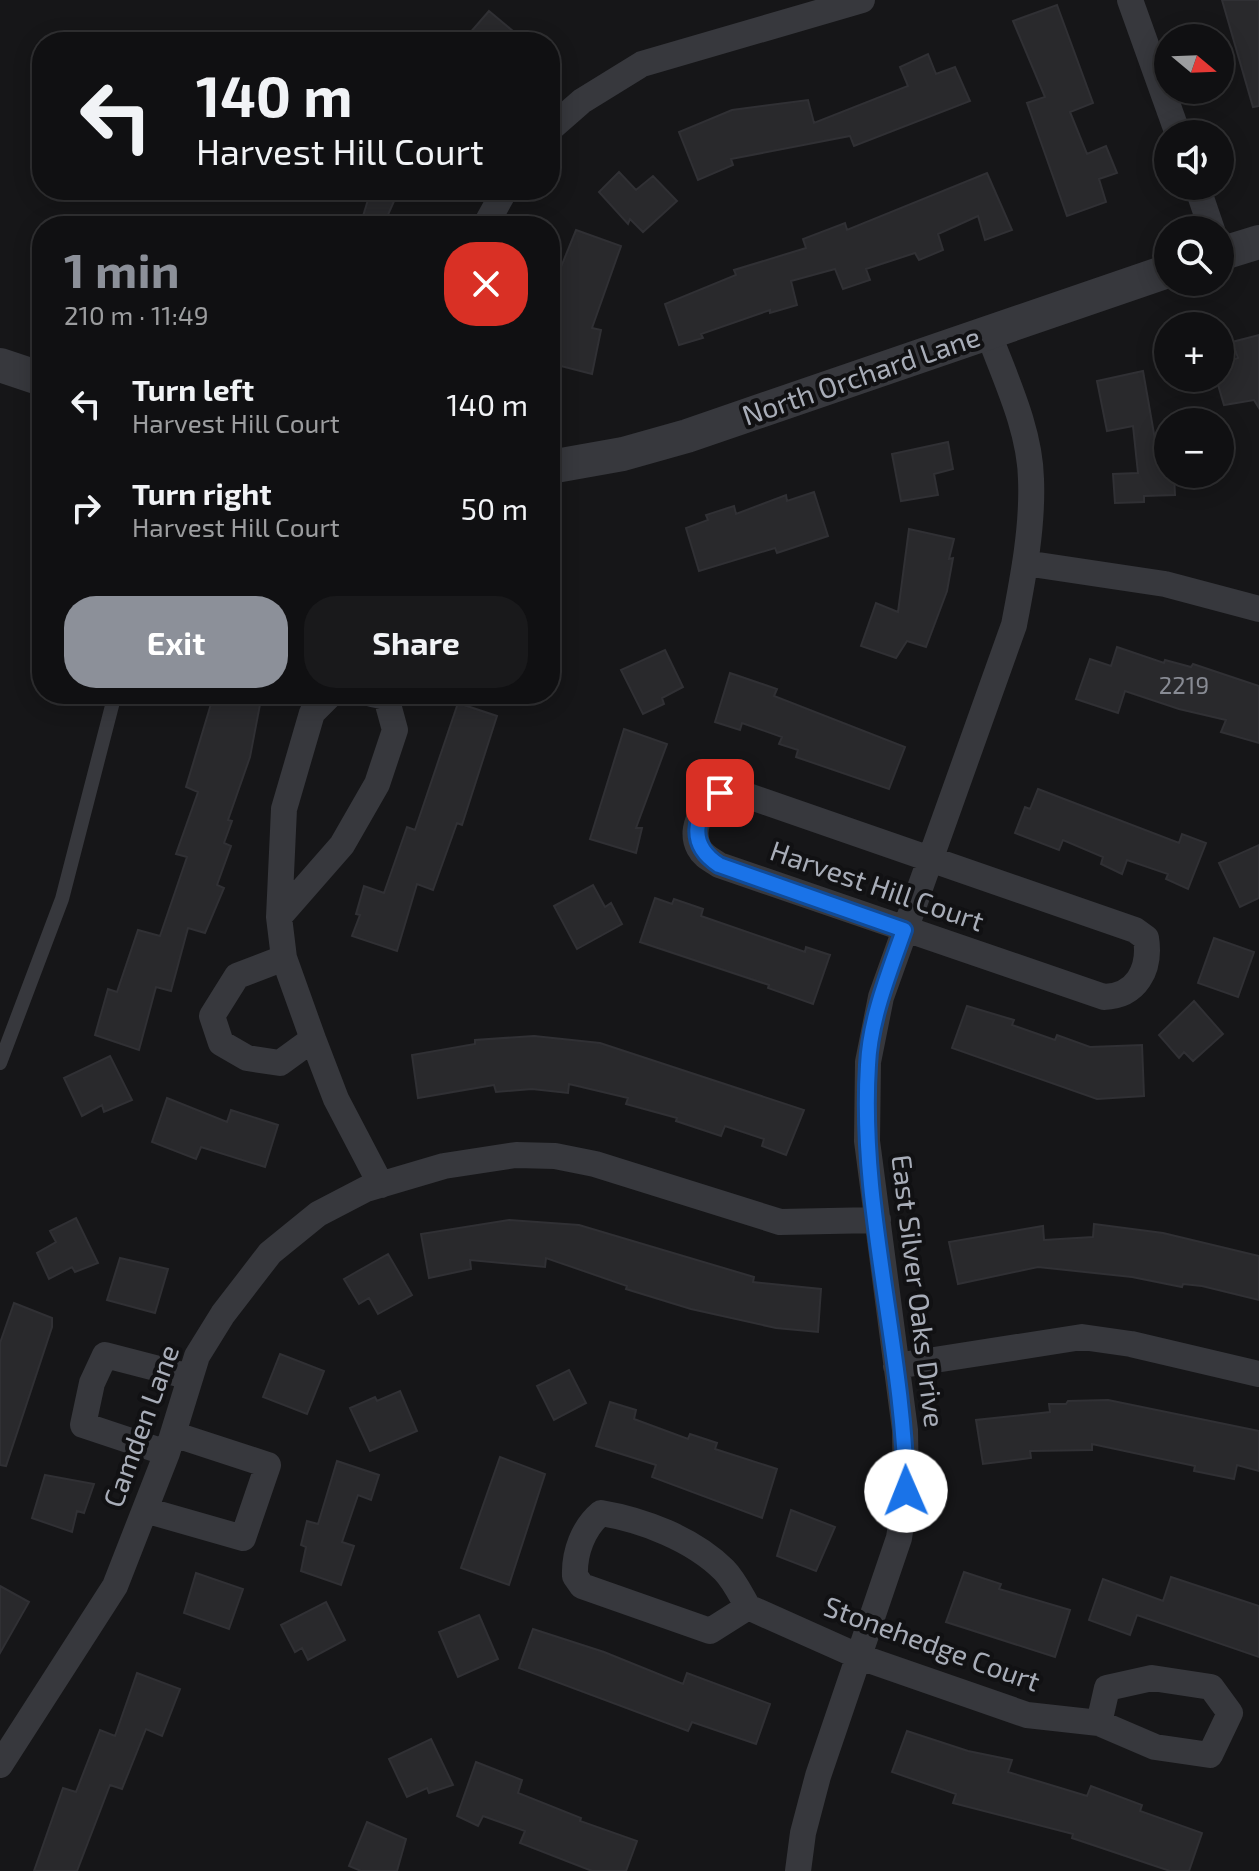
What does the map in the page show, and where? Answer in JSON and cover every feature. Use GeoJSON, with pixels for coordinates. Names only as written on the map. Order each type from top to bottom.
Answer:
{"type":"FeatureCollection","features":[{"type":"Feature","properties":{"kind":"street"},"geometry":{"type":"LineString","coordinates":[[560,120],[582,101],[642,64],[862,0]]}},
{"type":"Feature","properties":{"kind":"street"},"geometry":{"type":"LineString","coordinates":[[1130,0],[1173,120]]}},
{"type":"Feature","properties":{"kind":"street"},"geometry":{"type":"LineString","coordinates":[[1234,249],[1259,242]]}},
{"type":"Feature","properties":{"kind":"street","name":"North Orchard Lane"},"geometry":{"type":"LineString","coordinates":[[560,465],[623,454],[687,436],[1154,276]]}},
{"type":"Feature","properties":{"kind":"street","name":"East Silver Oaks Drive"},"geometry":{"type":"LineString","coordinates":[[798,1871],[803,1833],[818,1776],[899,1538],[906,1491],[905,1430],[867,1141],[868,1062],[881,997],[1014,625],[1025,563],[1031,477],[1020,418],[988,332]]}},
{"type":"Feature","properties":{"kind":"street"},"geometry":{"type":"LineString","coordinates":[[0,365],[32,376]]}},
{"type":"Feature","properties":{"kind":"street"},"geometry":{"type":"LineString","coordinates":[[1025,563],[1165,584],[1259,609]]}},
{"type":"Feature","properties":{"kind":"street"},"geometry":{"type":"LineString","coordinates":[[321,704],[312,713],[284,809],[279,917],[284,958],[336,1099],[381,1185]]}},
{"type":"Feature","properties":{"kind":"street"},"geometry":{"type":"LineString","coordinates":[[279,917],[342,845],[377,784],[395,730],[388,704]]}},
{"type":"Feature","properties":{"kind":"street","name":"Harvest Hill Court"},"geometry":{"type":"LineString","coordinates":[[734,791],[1135,930],[1146,938],[1144,966],[1135,987],[1122,996],[1104,997],[904,930],[719,865],[698,847],[701,818],[708,801],[720,793],[734,791]]}},
{"type":"Feature","properties":{"kind":"street"},"geometry":{"type":"LineString","coordinates":[[284,958],[237,976],[212,1016],[221,1043],[247,1058],[280,1063],[313,1039]]}},
{"type":"Feature","properties":{"kind":"street","name":"Camden Lane"},"geometry":{"type":"LineString","coordinates":[[0,1765],[115,1586],[170,1444],[197,1356],[223,1314],[270,1253],[318,1214],[381,1185],[458,1164],[516,1155],[555,1156],[595,1164],[780,1222],[878,1220]]}},
{"type":"Feature","properties":{"kind":"street"},"geometry":{"type":"LineString","coordinates":[[896,1366],[1082,1337],[1131,1344],[1259,1374]]}},
{"type":"Feature","properties":{"kind":"street"},"geometry":{"type":"LineString","coordinates":[[145,1510],[243,1538],[268,1465],[83,1425],[92,1383],[105,1355],[190,1377]]}},
{"type":"Feature","properties":{"kind":"street"},"geometry":{"type":"LineString","coordinates":[[601,1513],[627,1517],[678,1538],[725,1570],[748,1607],[710,1631],[582,1586],[575,1576],[575,1566],[590,1522],[601,1513]]}},
{"type":"Feature","properties":{"kind":"street","name":"Stonehedge Court"},"geometry":{"type":"LineString","coordinates":[[748,1607],[860,1657],[1027,1715],[1099,1723],[1155,1747],[1210,1755],[1230,1713],[1211,1687],[1152,1678],[1107,1688],[1099,1723]]}},
{"type":"Feature","properties":{"kind":"lane"},"geometry":{"type":"LineString","coordinates":[[0,1063],[62,899],[112,704]]}},
{"type":"Feature","properties":{"kind":"building"},"geometry":{"type":"Polygon","coordinates":[[[1222,0],[1259,0],[1259,106],[1253,107],[1234,41],[1234,24],[1229,24],[1222,0]]]}},
{"type":"Feature","properties":{"kind":"building"},"geometry":{"type":"Polygon","coordinates":[[[1057,5],[1093,103],[1070,112],[1087,154],[1106,146],[1117,173],[1099,179],[1106,202],[1067,216],[1027,103],[1045,97],[1013,21],[1057,5]]]}},
{"type":"Feature","properties":{"kind":"building"},"geometry":{"type":"Polygon","coordinates":[[[489,11],[514,32],[471,32],[489,11]]]}},
{"type":"Feature","properties":{"kind":"building"},"geometry":{"type":"Polygon","coordinates":[[[928,54],[936,74],[955,67],[970,101],[854,146],[850,136],[731,159],[733,165],[698,180],[679,132],[732,110],[808,100],[814,123],[908,86],[900,67],[928,54]]]}},
{"type":"Feature","properties":{"kind":"building"},"geometry":{"type":"Polygon","coordinates":[[[619,172],[636,190],[653,176],[677,201],[643,232],[630,219],[628,224],[599,192],[619,172]]]}},
{"type":"Feature","properties":{"kind":"building"},"geometry":{"type":"Polygon","coordinates":[[[987,173],[1012,230],[985,240],[978,216],[938,234],[943,250],[919,260],[915,253],[866,269],[870,280],[843,289],[835,269],[791,281],[797,305],[770,313],[770,310],[679,345],[665,304],[736,275],[734,270],[806,248],[803,239],[845,223],[847,230],[987,173]]]}},
{"type":"Feature","properties":{"kind":"building"},"geometry":{"type":"Polygon","coordinates":[[[368,200],[395,200],[387,216],[363,216],[368,200]]]}},
{"type":"Feature","properties":{"kind":"building"},"geometry":{"type":"Polygon","coordinates":[[[576,230],[621,246],[592,328],[601,330],[592,374],[560,366],[560,269],[576,230]]]}},
{"type":"Feature","properties":{"kind":"building"},"geometry":{"type":"Polygon","coordinates":[[[1259,335],[1259,408],[1254,400],[1224,405],[1220,392],[1234,392],[1234,359],[1238,358],[1234,341],[1259,335]]]}},
{"type":"Feature","properties":{"kind":"building"},"geometry":{"type":"Polygon","coordinates":[[[1143,371],[1154,434],[1154,488],[1175,488],[1175,495],[1144,496],[1144,502],[1115,503],[1113,474],[1138,473],[1133,426],[1107,431],[1097,381],[1143,371]]]}},
{"type":"Feature","properties":{"kind":"building"},"geometry":{"type":"Polygon","coordinates":[[[948,442],[953,469],[934,474],[938,495],[901,501],[892,454],[948,442]]]}},
{"type":"Feature","properties":{"kind":"building"},"geometry":{"type":"Polygon","coordinates":[[[814,492],[828,536],[777,553],[775,548],[699,571],[686,528],[708,520],[706,515],[734,506],[736,514],[786,495],[787,501],[814,492]]]}},
{"type":"Feature","properties":{"kind":"building"},"geometry":{"type":"Polygon","coordinates":[[[909,529],[954,539],[949,559],[953,558],[947,591],[926,647],[907,641],[896,658],[861,646],[876,603],[898,612],[909,529]]]}},
{"type":"Feature","properties":{"kind":"building"},"geometry":{"type":"Polygon","coordinates":[[[1117,647],[1164,663],[1165,660],[1191,667],[1193,664],[1259,686],[1259,743],[1221,732],[1226,720],[1125,691],[1118,713],[1076,699],[1090,659],[1111,666],[1117,647]]]}},
{"type":"Feature","properties":{"kind":"building"},"geometry":{"type":"Polygon","coordinates":[[[665,650],[683,687],[662,698],[664,704],[643,714],[621,670],[665,650]]]}},
{"type":"Feature","properties":{"kind":"building"},"geometry":{"type":"Polygon","coordinates":[[[730,673],[777,689],[774,696],[905,747],[889,789],[796,757],[798,750],[779,744],[782,737],[742,723],[740,730],[715,722],[730,673]]]}},
{"type":"Feature","properties":{"kind":"building"},"geometry":{"type":"Polygon","coordinates":[[[211,704],[260,704],[250,757],[228,820],[232,821],[224,843],[231,846],[217,885],[224,888],[205,933],[188,928],[171,991],[156,987],[139,1050],[95,1035],[108,989],[117,992],[138,930],[160,936],[187,857],[176,854],[198,792],[186,787],[211,704]]]}},
{"type":"Feature","properties":{"kind":"building"},"geometry":{"type":"Polygon","coordinates":[[[458,704],[497,716],[462,825],[457,823],[433,890],[417,884],[397,951],[352,936],[360,915],[356,914],[364,886],[384,893],[407,827],[415,830],[458,704]]]}},
{"type":"Feature","properties":{"kind":"building"},"geometry":{"type":"Polygon","coordinates":[[[624,729],[667,744],[636,828],[642,828],[636,853],[590,839],[624,729]]]}},
{"type":"Feature","properties":{"kind":"building"},"geometry":{"type":"Polygon","coordinates":[[[1038,789],[1179,843],[1182,834],[1206,843],[1188,889],[1166,879],[1168,874],[1127,860],[1122,874],[1101,864],[1103,857],[1063,840],[1059,850],[1015,833],[1025,807],[1030,809],[1038,789]]]}},
{"type":"Feature","properties":{"kind":"building"},"geometry":{"type":"Polygon","coordinates":[[[1259,845],[1259,898],[1240,907],[1219,863],[1259,845]]]}},
{"type":"Feature","properties":{"kind":"building"},"geometry":{"type":"Polygon","coordinates":[[[593,885],[605,907],[611,903],[622,924],[577,949],[554,906],[593,885]]]}},
{"type":"Feature","properties":{"kind":"building"},"geometry":{"type":"Polygon","coordinates":[[[655,898],[672,904],[674,899],[703,909],[701,916],[805,952],[806,947],[830,955],[813,1004],[768,988],[769,985],[640,942],[655,898]]]}},
{"type":"Feature","properties":{"kind":"building"},"geometry":{"type":"Polygon","coordinates":[[[1214,938],[1254,952],[1238,997],[1198,983],[1214,938]]]}},
{"type":"Feature","properties":{"kind":"building"},"geometry":{"type":"Polygon","coordinates":[[[1194,1001],[1223,1034],[1193,1061],[1184,1052],[1179,1058],[1159,1035],[1194,1001]]]}},
{"type":"Feature","properties":{"kind":"building"},"geometry":{"type":"Polygon","coordinates":[[[967,1006],[1014,1020],[1012,1025],[1055,1040],[1057,1035],[1090,1047],[1142,1045],[1144,1096],[1097,1099],[952,1048],[967,1006]]]}},
{"type":"Feature","properties":{"kind":"building"},"geometry":{"type":"Polygon","coordinates":[[[534,1036],[600,1043],[804,1110],[786,1155],[762,1146],[764,1139],[725,1126],[721,1136],[676,1121],[677,1118],[626,1104],[628,1098],[569,1084],[568,1093],[532,1089],[496,1092],[494,1085],[418,1098],[412,1055],[475,1044],[475,1040],[534,1036]]]}},
{"type":"Feature","properties":{"kind":"building"},"geometry":{"type":"Polygon","coordinates":[[[110,1056],[132,1100],[104,1112],[102,1105],[82,1116],[64,1078],[110,1056]]]}},
{"type":"Feature","properties":{"kind":"building"},"geometry":{"type":"Polygon","coordinates":[[[167,1098],[227,1122],[231,1110],[278,1125],[265,1167],[201,1147],[196,1159],[152,1142],[167,1098]]]}},
{"type":"Feature","properties":{"kind":"building"},"geometry":{"type":"Polygon","coordinates":[[[76,1218],[98,1263],[75,1272],[72,1267],[49,1279],[37,1253],[56,1242],[50,1231],[76,1218]]]}},
{"type":"Feature","properties":{"kind":"building"},"geometry":{"type":"Polygon","coordinates":[[[509,1220],[579,1225],[754,1277],[753,1282],[821,1289],[818,1332],[776,1328],[691,1309],[626,1289],[627,1286],[546,1258],[545,1267],[470,1260],[471,1269],[429,1278],[421,1234],[509,1220]]]}},
{"type":"Feature","properties":{"kind":"building"},"geometry":{"type":"Polygon","coordinates":[[[1094,1224],[1163,1233],[1259,1256],[1259,1300],[1202,1286],[1183,1284],[1182,1287],[1132,1277],[1038,1267],[958,1284],[949,1242],[1043,1226],[1044,1240],[1093,1237],[1094,1224]]]}},
{"type":"Feature","properties":{"kind":"building"},"geometry":{"type":"Polygon","coordinates":[[[388,1254],[412,1295],[378,1314],[369,1298],[359,1304],[344,1279],[388,1254]]]}},
{"type":"Feature","properties":{"kind":"building"},"geometry":{"type":"Polygon","coordinates":[[[120,1258],[168,1269],[155,1313],[107,1300],[120,1258]]]}},
{"type":"Feature","properties":{"kind":"building"},"geometry":{"type":"Polygon","coordinates":[[[14,1303],[52,1318],[52,1327],[6,1466],[0,1465],[0,1343],[14,1303]]]}},
{"type":"Feature","properties":{"kind":"building"},"geometry":{"type":"Polygon","coordinates":[[[280,1354],[324,1371],[307,1414],[263,1397],[280,1354]]]}},
{"type":"Feature","properties":{"kind":"building"},"geometry":{"type":"Polygon","coordinates":[[[569,1370],[586,1403],[554,1420],[537,1386],[569,1370]]]}},
{"type":"Feature","properties":{"kind":"building"},"geometry":{"type":"Polygon","coordinates":[[[400,1391],[417,1431],[370,1451],[350,1408],[400,1391]]]}},
{"type":"Feature","properties":{"kind":"building"},"geometry":{"type":"Polygon","coordinates":[[[1108,1400],[1259,1431],[1259,1471],[1237,1465],[1234,1479],[1194,1471],[1195,1466],[1092,1444],[1092,1450],[1030,1451],[1031,1458],[983,1464],[976,1420],[1050,1412],[1049,1404],[1066,1404],[1068,1401],[1108,1400]]]}},
{"type":"Feature","properties":{"kind":"building"},"geometry":{"type":"Polygon","coordinates":[[[610,1402],[636,1410],[634,1419],[688,1439],[690,1434],[717,1443],[715,1449],[777,1469],[762,1518],[652,1477],[656,1465],[596,1446],[610,1402]]]}},
{"type":"Feature","properties":{"kind":"building"},"geometry":{"type":"Polygon","coordinates":[[[500,1457],[545,1474],[509,1585],[461,1568],[500,1457]]]}},
{"type":"Feature","properties":{"kind":"building"},"geometry":{"type":"Polygon","coordinates":[[[337,1461],[379,1475],[371,1500],[358,1495],[342,1542],[354,1546],[341,1585],[301,1571],[306,1547],[301,1545],[307,1521],[318,1524],[337,1461]]]}},
{"type":"Feature","properties":{"kind":"building"},"geometry":{"type":"Polygon","coordinates":[[[45,1475],[94,1484],[84,1513],[77,1511],[72,1532],[32,1518],[45,1475]]]}},
{"type":"Feature","properties":{"kind":"building"},"geometry":{"type":"Polygon","coordinates":[[[791,1510],[835,1527],[816,1571],[777,1556],[791,1510]]]}},
{"type":"Feature","properties":{"kind":"building"},"geometry":{"type":"Polygon","coordinates":[[[964,1572],[1001,1584],[999,1589],[1070,1610],[1055,1657],[946,1622],[964,1572]]]}},
{"type":"Feature","properties":{"kind":"building"},"geometry":{"type":"Polygon","coordinates":[[[196,1573],[243,1589],[229,1629],[184,1613],[196,1573]]]}},
{"type":"Feature","properties":{"kind":"building"},"geometry":{"type":"Polygon","coordinates":[[[1171,1577],[1259,1606],[1259,1657],[1137,1615],[1130,1635],[1089,1620],[1103,1579],[1163,1601],[1171,1577]]]}},
{"type":"Feature","properties":{"kind":"building"},"geometry":{"type":"Polygon","coordinates":[[[0,1586],[29,1602],[0,1653],[0,1586]]]}},
{"type":"Feature","properties":{"kind":"building"},"geometry":{"type":"Polygon","coordinates":[[[326,1602],[345,1640],[308,1660],[302,1648],[295,1652],[281,1625],[326,1602]]]}},
{"type":"Feature","properties":{"kind":"building"},"geometry":{"type":"Polygon","coordinates":[[[479,1615],[498,1659],[458,1677],[439,1632],[479,1615]]]}},
{"type":"Feature","properties":{"kind":"building"},"geometry":{"type":"Polygon","coordinates":[[[533,1629],[604,1652],[683,1684],[687,1673],[770,1704],[756,1744],[692,1722],[688,1731],[519,1668],[533,1629]]]}},
{"type":"Feature","properties":{"kind":"building"},"geometry":{"type":"Polygon","coordinates":[[[137,1673],[180,1689],[162,1736],[146,1729],[122,1789],[110,1785],[77,1871],[34,1871],[63,1788],[76,1792],[100,1730],[115,1736],[137,1673]]]}},
{"type":"Feature","properties":{"kind":"building"},"geometry":{"type":"Polygon","coordinates":[[[907,1731],[968,1751],[1012,1760],[1008,1772],[1087,1796],[1091,1786],[1142,1805],[1140,1811],[1202,1833],[1189,1871],[1170,1871],[1072,1838],[1073,1834],[953,1803],[956,1794],[892,1772],[907,1731]]]}},
{"type":"Feature","properties":{"kind":"building"},"geometry":{"type":"Polygon","coordinates":[[[431,1739],[453,1785],[429,1793],[427,1788],[407,1797],[389,1759],[431,1739]]]}},
{"type":"Feature","properties":{"kind":"building"},"geometry":{"type":"Polygon","coordinates":[[[476,1762],[522,1780],[518,1793],[581,1818],[580,1821],[637,1841],[626,1871],[592,1871],[520,1843],[525,1831],[483,1816],[478,1826],[457,1816],[476,1762]]]}},
{"type":"Feature","properties":{"kind":"building"},"geometry":{"type":"Polygon","coordinates":[[[367,1822],[406,1839],[397,1871],[361,1871],[349,1866],[367,1822]]]}},
{"type":"Feature","properties":{"kind":"route"},"geometry":{"type":"LineString","coordinates":[[720,793],[708,801],[697,836],[698,847],[707,857],[719,865],[904,930],[881,997],[868,1062],[867,1141],[905,1430],[906,1491]]}}]}
